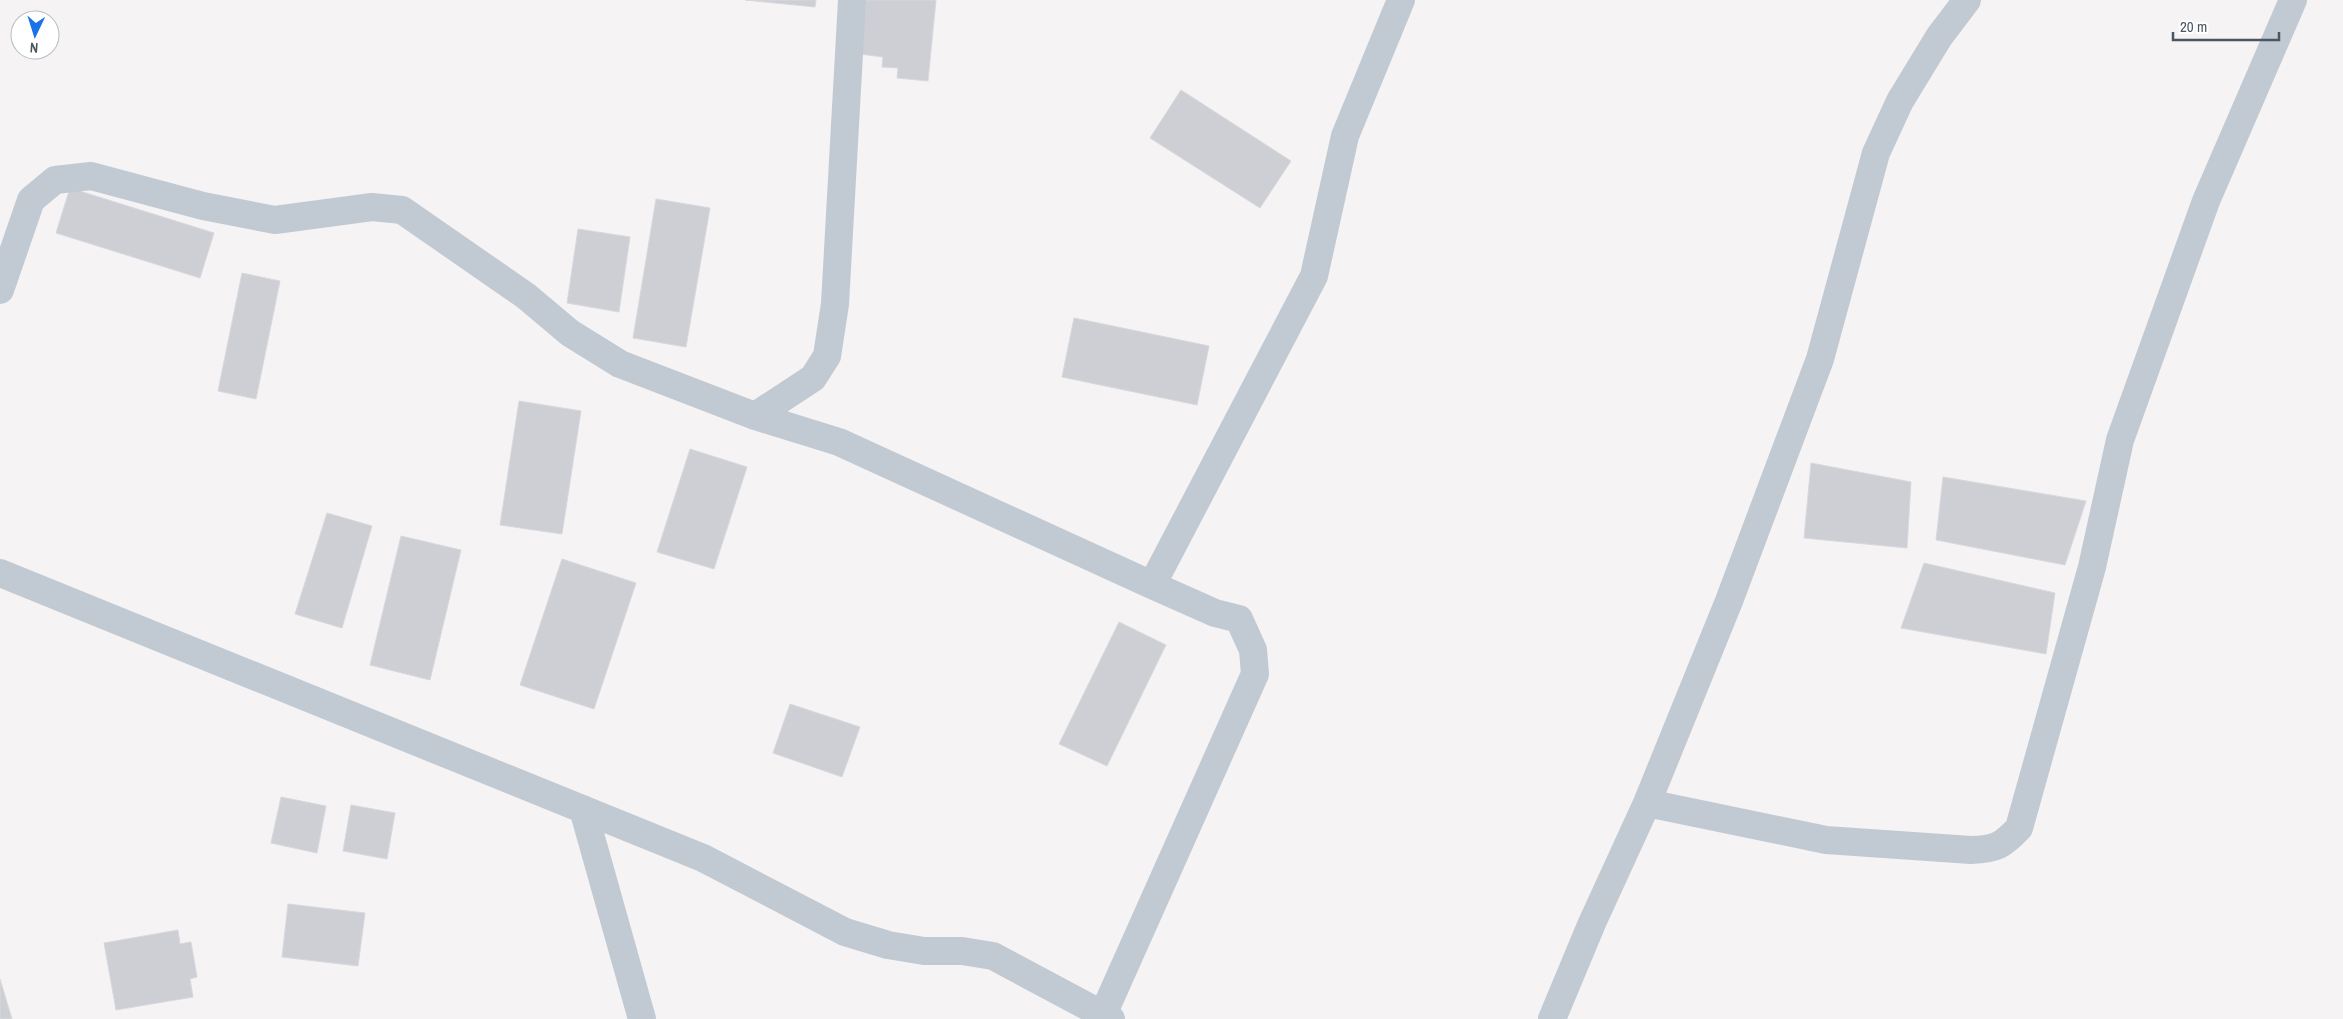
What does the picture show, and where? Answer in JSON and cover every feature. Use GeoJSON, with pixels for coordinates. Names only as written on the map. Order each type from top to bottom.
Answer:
{"type":"FeatureCollection","features":[{"type":"Feature","properties":{"kind":"street"},"geometry":{"type":"LineString","coordinates":[[754,416],[813,378],[827,356],[835,304],[852,0]]}},
{"type":"Feature","properties":{"kind":"street"},"geometry":{"type":"LineString","coordinates":[[1152,585],[1314,276],[1346,136],[1401,0]]}},
{"type":"Feature","properties":{"kind":"street"},"geometry":{"type":"LineString","coordinates":[[1552,1019],[1592,923],[1647,803],[1729,601],[1820,359],[1876,153],[1900,101],[1939,37],[1967,0]]}},
{"type":"Feature","properties":{"kind":"street"},"geometry":{"type":"LineString","coordinates":[[1647,803],[1826,840],[1971,850],[1990,849],[2005,843],[2019,828],[2092,567],[2120,440],[2206,201],[2293,0]]}},
{"type":"Feature","properties":{"kind":"street"},"geometry":{"type":"LineString","coordinates":[[0,290],[31,200],[55,180],[91,176],[203,206],[275,220],[372,206],[402,210],[526,296],[570,333],[620,364],[754,416],[839,442],[1215,613],[1238,619],[1254,650],[1255,674],[1104,1018],[1021,969],[993,956],[962,951],[924,951],[888,946],[845,932],[703,858],[0,573]]}},
{"type":"Feature","properties":{"kind":"street"},"geometry":{"type":"LineString","coordinates":[[583,809],[642,1019]]}},
{"type":"Feature","properties":{"kind":"building"},"geometry":{"type":"Polygon","coordinates":[[[745,0],[816,0],[815,7],[745,0]]]}},
{"type":"Feature","properties":{"kind":"building"},"geometry":{"type":"Polygon","coordinates":[[[866,0],[936,0],[928,81],[897,78],[898,68],[882,67],[883,57],[860,54],[866,0]]]}},
{"type":"Feature","properties":{"kind":"building"},"geometry":{"type":"Polygon","coordinates":[[[1181,90],[1291,161],[1260,208],[1150,138],[1181,90]]]}},
{"type":"Feature","properties":{"kind":"building"},"geometry":{"type":"Polygon","coordinates":[[[70,188],[214,233],[200,278],[56,233],[70,188]]]}},
{"type":"Feature","properties":{"kind":"building"},"geometry":{"type":"Polygon","coordinates":[[[656,199],[710,208],[686,347],[633,338],[656,199]]]}},
{"type":"Feature","properties":{"kind":"building"},"geometry":{"type":"Polygon","coordinates":[[[578,229],[630,237],[619,312],[567,303],[578,229]]]}},
{"type":"Feature","properties":{"kind":"building"},"geometry":{"type":"Polygon","coordinates":[[[242,273],[280,281],[256,399],[218,391],[242,273]]]}},
{"type":"Feature","properties":{"kind":"building"},"geometry":{"type":"Polygon","coordinates":[[[1074,318],[1209,346],[1197,405],[1062,377],[1074,318]]]}},
{"type":"Feature","properties":{"kind":"building"},"geometry":{"type":"Polygon","coordinates":[[[519,401],[581,411],[562,534],[500,525],[519,401]]]}},
{"type":"Feature","properties":{"kind":"building"},"geometry":{"type":"Polygon","coordinates":[[[690,449],[747,467],[714,569],[657,552],[690,449]]]}},
{"type":"Feature","properties":{"kind":"building"},"geometry":{"type":"Polygon","coordinates":[[[1811,463],[1911,482],[1907,548],[1804,538],[1811,463]]]}},
{"type":"Feature","properties":{"kind":"building"},"geometry":{"type":"Polygon","coordinates":[[[1943,477],[2086,501],[2065,565],[1936,540],[1943,477]]]}},
{"type":"Feature","properties":{"kind":"building"},"geometry":{"type":"Polygon","coordinates":[[[327,513],[372,526],[342,628],[295,614],[327,513]]]}},
{"type":"Feature","properties":{"kind":"building"},"geometry":{"type":"Polygon","coordinates":[[[401,536],[461,550],[430,680],[370,665],[401,536]]]}},
{"type":"Feature","properties":{"kind":"building"},"geometry":{"type":"Polygon","coordinates":[[[562,559],[636,583],[594,709],[520,685],[562,559]]]}},
{"type":"Feature","properties":{"kind":"building"},"geometry":{"type":"Polygon","coordinates":[[[1924,563],[2055,593],[2046,654],[1901,628],[1924,563]]]}},
{"type":"Feature","properties":{"kind":"building"},"geometry":{"type":"Polygon","coordinates":[[[1119,622],[1166,645],[1107,766],[1059,744],[1119,622]]]}},
{"type":"Feature","properties":{"kind":"building"},"geometry":{"type":"Polygon","coordinates":[[[790,704],[860,727],[842,777],[773,753],[790,704]]]}},
{"type":"Feature","properties":{"kind":"building"},"geometry":{"type":"Polygon","coordinates":[[[281,797],[326,806],[317,853],[271,843],[281,797]]]}},
{"type":"Feature","properties":{"kind":"building"},"geometry":{"type":"Polygon","coordinates":[[[351,805],[395,813],[387,859],[343,851],[351,805]]]}},
{"type":"Feature","properties":{"kind":"building"},"geometry":{"type":"Polygon","coordinates":[[[288,904],[365,913],[358,966],[282,957],[288,904]]]}},
{"type":"Feature","properties":{"kind":"building"},"geometry":{"type":"Polygon","coordinates":[[[178,930],[180,944],[191,942],[197,977],[190,979],[193,997],[116,1010],[104,943],[178,930]]]}},
{"type":"Feature","properties":{"kind":"building"},"geometry":{"type":"Polygon","coordinates":[[[0,979],[12,1019],[0,1019],[0,979]]]}}]}
